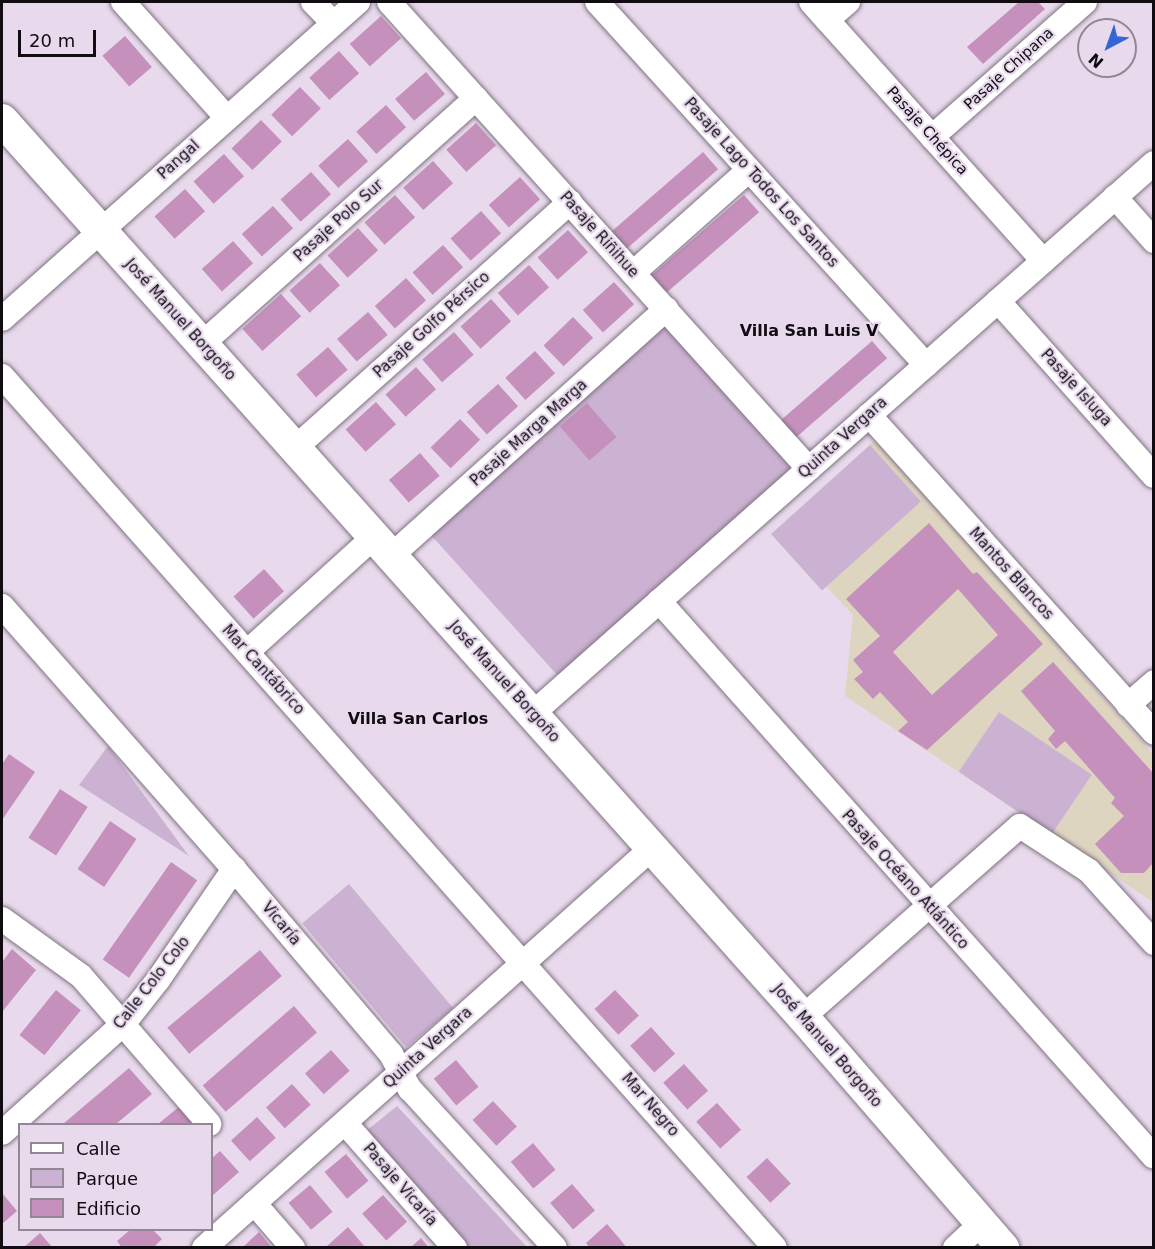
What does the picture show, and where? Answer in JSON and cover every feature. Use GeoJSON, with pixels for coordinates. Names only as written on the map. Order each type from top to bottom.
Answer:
{"type":"FeatureCollection","features":[{"type":"Feature","properties":{"kind":"street"},"geometry":{"type":"LineString","coordinates":[[123,2],[227,118]]}},
{"type":"Feature","properties":{"kind":"street"},"geometry":{"type":"LineString","coordinates":[[313,2],[333,23]]}},
{"type":"Feature","properties":{"kind":"street","name":"Pangal"},"geometry":{"type":"LineString","coordinates":[[2,319],[358,2]]}},
{"type":"Feature","properties":{"kind":"street","name":"Pasaje Riñihue"},"geometry":{"type":"LineString","coordinates":[[389,2],[809,469]]}},
{"type":"Feature","properties":{"kind":"street","name":"Pasaje Lago Todos Los Santos"},"geometry":{"type":"LineString","coordinates":[[597,2],[926,365]]}},
{"type":"Feature","properties":{"kind":"street","name":"Pasaje Chépica"},"geometry":{"type":"LineString","coordinates":[[811,2],[1043,261]]}},
{"type":"Feature","properties":{"kind":"street"},"geometry":{"type":"LineString","coordinates":[[827,20],[848,2]]}},
{"type":"Feature","properties":{"kind":"street","name":"Pasaje Chipana"},"geometry":{"type":"LineString","coordinates":[[932,137],[1085,2]]}},
{"type":"Feature","properties":{"kind":"street","name":"Pasaje Polo Sur"},"geometry":{"type":"LineString","coordinates":[[202,344],[476,98]]}},
{"type":"Feature","properties":{"kind":"street","name":"José Manuel Borgoño"},"geometry":{"type":"LineString","coordinates":[[2,120],[803,1017],[1003,1248]]}},
{"type":"Feature","properties":{"kind":"street","name":"Quinta Vergara"},"geometry":{"type":"LineString","coordinates":[[532,714],[1154,163]]}},
{"type":"Feature","properties":{"kind":"street"},"geometry":{"type":"LineString","coordinates":[[633,273],[749,170]]}},
{"type":"Feature","properties":{"kind":"street"},"geometry":{"type":"LineString","coordinates":[[1115,197],[1154,241]]}},
{"type":"Feature","properties":{"kind":"street","name":"Pasaje Golfo Pérsico"},"geometry":{"type":"LineString","coordinates":[[295,448],[570,202]]}},
{"type":"Feature","properties":{"kind":"street","name":"Pasaje Isluga"},"geometry":{"type":"LineString","coordinates":[[998,301],[1154,476]]}},
{"type":"Feature","properties":{"kind":"street","name":"Pasaje Marga Marga"},"geometry":{"type":"LineString","coordinates":[[247,652],[382,547],[666,309]]}},
{"type":"Feature","properties":{"kind":"street","name":"Mar Cantábrico"},"geometry":{"type":"LineString","coordinates":[[2,376],[524,963]]}},
{"type":"Feature","properties":{"kind":"street","name":"Mantos Blancos"},"geometry":{"type":"LineString","coordinates":[[869,415],[1154,733]]}},
{"type":"Feature","properties":{"kind":"street","name":"Pasaje Océano Atlántico"},"geometry":{"type":"LineString","coordinates":[[659,600],[929,907],[1154,1156]]}},
{"type":"Feature","properties":{"kind":"street","name":"Vicaría"},"geometry":{"type":"LineString","coordinates":[[2,606],[234,869],[391,1054],[410,1089],[555,1248]]}},
{"type":"Feature","properties":{"kind":"street"},"geometry":{"type":"LineString","coordinates":[[1128,705],[1154,682]]}},
{"type":"Feature","properties":{"kind":"street"},"geometry":{"type":"LineString","coordinates":[[803,1017],[1020,826],[1089,871],[1154,943]]}},
{"type":"Feature","properties":{"kind":"street","name":"Quinta Vergara"},"geometry":{"type":"LineString","coordinates":[[204,1248],[652,848]]}},
{"type":"Feature","properties":{"kind":"street","name":"Calle Colo Colo"},"geometry":{"type":"LineString","coordinates":[[2,1133],[124,1023],[164,971],[234,869]]}},
{"type":"Feature","properties":{"kind":"street"},"geometry":{"type":"LineString","coordinates":[[2,919],[81,976],[124,1023],[207,1123]]}},
{"type":"Feature","properties":{"kind":"street","name":"Mar Negro"},"geometry":{"type":"LineString","coordinates":[[524,963],[775,1248]]}},
{"type":"Feature","properties":{"kind":"street","name":"Pasaje Vicaría"},"geometry":{"type":"LineString","coordinates":[[345,1123],[454,1248]]}},
{"type":"Feature","properties":{"kind":"street"},"geometry":{"type":"LineString","coordinates":[[254,1203],[294,1248]]}},
{"type":"Feature","properties":{"kind":"street"},"geometry":{"type":"LineString","coordinates":[[956,1248],[982,1223]]}},
{"type":"Feature","properties":{"kind":"shaded area"},"geometry":{"type":"Polygon","coordinates":[[[875,440],[1153,754],[1153,902],[845,696],[853,615],[826,586],[822,590],[772,535],[875,440]]]}},
{"type":"Feature","properties":{"kind":"green space"},"geometry":{"type":"Polygon","coordinates":[[[664,326],[794,470],[561,680],[431,535],[664,326]]]}},
{"type":"Feature","properties":{"kind":"green space"},"geometry":{"type":"Polygon","coordinates":[[[870,445],[921,501],[822,590],[771,534],[870,445]]]}},
{"type":"Feature","properties":{"kind":"green space"},"geometry":{"type":"Polygon","coordinates":[[[999,712],[1092,775],[1052,834],[959,772],[999,712]]]}},
{"type":"Feature","properties":{"kind":"green space"},"geometry":{"type":"Polygon","coordinates":[[[108,746],[189,856],[79,785],[108,746]]]}},
{"type":"Feature","properties":{"kind":"green space"},"geometry":{"type":"Polygon","coordinates":[[[349,884],[453,1008],[406,1047],[302,923],[349,884]]]}},
{"type":"Feature","properties":{"kind":"green space"},"geometry":{"type":"Polygon","coordinates":[[[397,1106],[527,1247],[466,1247],[365,1132],[397,1106]]]}},
{"type":"Feature","properties":{"kind":"building"},"geometry":{"type":"Polygon","coordinates":[[[1019,2],[1038,2],[1045,9],[983,64],[967,47],[1019,2]]]}},
{"type":"Feature","properties":{"kind":"building"},"geometry":{"type":"Polygon","coordinates":[[[381,16],[401,38],[370,66],[350,44],[381,16]]]}},
{"type":"Feature","properties":{"kind":"building"},"geometry":{"type":"Polygon","coordinates":[[[125,36],[152,67],[129,87],[102,56],[125,36]]]}},
{"type":"Feature","properties":{"kind":"building"},"geometry":{"type":"Polygon","coordinates":[[[339,51],[359,73],[329,100],[309,78],[339,51]]]}},
{"type":"Feature","properties":{"kind":"building"},"geometry":{"type":"Polygon","coordinates":[[[426,72],[445,94],[414,121],[395,99],[426,72]]]}},
{"type":"Feature","properties":{"kind":"building"},"geometry":{"type":"Polygon","coordinates":[[[300,87],[321,109],[292,136],[271,115],[300,87]]]}},
{"type":"Feature","properties":{"kind":"building"},"geometry":{"type":"Polygon","coordinates":[[[386,105],[406,127],[376,154],[356,132],[386,105]]]}},
{"type":"Feature","properties":{"kind":"building"},"geometry":{"type":"Polygon","coordinates":[[[261,120],[282,142],[252,170],[232,148],[261,120]]]}},
{"type":"Feature","properties":{"kind":"building"},"geometry":{"type":"Polygon","coordinates":[[[476,123],[496,145],[466,172],[446,150],[476,123]]]}},
{"type":"Feature","properties":{"kind":"building"},"geometry":{"type":"Polygon","coordinates":[[[348,139],[368,161],[338,188],[318,166],[348,139]]]}},
{"type":"Feature","properties":{"kind":"building"},"geometry":{"type":"Polygon","coordinates":[[[703,152],[718,169],[624,251],[609,234],[703,152]]]}},
{"type":"Feature","properties":{"kind":"building"},"geometry":{"type":"Polygon","coordinates":[[[224,154],[244,176],[214,204],[194,181],[224,154]]]}},
{"type":"Feature","properties":{"kind":"building"},"geometry":{"type":"Polygon","coordinates":[[[433,161],[453,183],[423,210],[403,188],[433,161]]]}},
{"type":"Feature","properties":{"kind":"building"},"geometry":{"type":"Polygon","coordinates":[[[311,172],[331,194],[301,222],[281,199],[311,172]]]}},
{"type":"Feature","properties":{"kind":"building"},"geometry":{"type":"Polygon","coordinates":[[[520,177],[540,199],[509,227],[489,205],[520,177]]]}},
{"type":"Feature","properties":{"kind":"building"},"geometry":{"type":"Polygon","coordinates":[[[185,189],[205,211],[175,239],[155,216],[185,189]]]}},
{"type":"Feature","properties":{"kind":"building"},"geometry":{"type":"Polygon","coordinates":[[[395,195],[415,217],[385,245],[365,222],[395,195]]]}},
{"type":"Feature","properties":{"kind":"building"},"geometry":{"type":"Polygon","coordinates":[[[744,195],[759,212],[665,294],[650,277],[744,195]]]}},
{"type":"Feature","properties":{"kind":"building"},"geometry":{"type":"Polygon","coordinates":[[[273,206],[293,228],[262,256],[242,234],[273,206]]]}},
{"type":"Feature","properties":{"kind":"building"},"geometry":{"type":"Polygon","coordinates":[[[481,211],[501,233],[471,261],[451,238],[481,211]]]}},
{"type":"Feature","properties":{"kind":"building"},"geometry":{"type":"Polygon","coordinates":[[[358,228],[378,250],[348,278],[328,255],[358,228]]]}},
{"type":"Feature","properties":{"kind":"building"},"geometry":{"type":"Polygon","coordinates":[[[568,230],[588,252],[558,280],[538,257],[568,230]]]}},
{"type":"Feature","properties":{"kind":"building"},"geometry":{"type":"Polygon","coordinates":[[[233,241],[253,263],[222,291],[202,269],[233,241]]]}},
{"type":"Feature","properties":{"kind":"building"},"geometry":{"type":"Polygon","coordinates":[[[443,245],[463,267],[433,295],[413,272],[443,245]]]}},
{"type":"Feature","properties":{"kind":"building"},"geometry":{"type":"Polygon","coordinates":[[[320,263],[340,285],[310,313],[290,290],[320,263]]]}},
{"type":"Feature","properties":{"kind":"building"},"geometry":{"type":"Polygon","coordinates":[[[529,265],[549,287],[518,315],[498,293],[529,265]]]}},
{"type":"Feature","properties":{"kind":"building"},"geometry":{"type":"Polygon","coordinates":[[[406,278],[426,300],[395,328],[375,306],[406,278]]]}},
{"type":"Feature","properties":{"kind":"building"},"geometry":{"type":"Polygon","coordinates":[[[614,282],[634,304],[603,332],[583,310],[614,282]]]}},
{"type":"Feature","properties":{"kind":"building"},"geometry":{"type":"Polygon","coordinates":[[[281,294],[301,316],[262,351],[242,329],[281,294]]]}},
{"type":"Feature","properties":{"kind":"building"},"geometry":{"type":"Polygon","coordinates":[[[491,299],[511,321],[481,349],[461,326],[491,299]]]}},
{"type":"Feature","properties":{"kind":"building"},"geometry":{"type":"Polygon","coordinates":[[[368,312],[388,335],[357,362],[337,339],[368,312]]]}},
{"type":"Feature","properties":{"kind":"building"},"geometry":{"type":"Polygon","coordinates":[[[573,317],[593,338],[564,366],[544,345],[573,317]]]}},
{"type":"Feature","properties":{"kind":"building"},"geometry":{"type":"Polygon","coordinates":[[[454,332],[474,355],[442,382],[422,360],[454,332]]]}},
{"type":"Feature","properties":{"kind":"building"},"geometry":{"type":"Polygon","coordinates":[[[872,341],[887,358],[793,440],[778,423],[872,341]]]}},
{"type":"Feature","properties":{"kind":"building"},"geometry":{"type":"Polygon","coordinates":[[[328,347],[348,370],[316,397],[296,375],[328,347]]]}},
{"type":"Feature","properties":{"kind":"building"},"geometry":{"type":"Polygon","coordinates":[[[535,351],[555,373],[525,400],[505,378],[535,351]]]}},
{"type":"Feature","properties":{"kind":"building"},"geometry":{"type":"Polygon","coordinates":[[[416,367],[436,389],[406,417],[386,394],[416,367]]]}},
{"type":"Feature","properties":{"kind":"building"},"geometry":{"type":"Polygon","coordinates":[[[498,384],[518,406],[487,434],[467,412],[498,384]]]}},
{"type":"Feature","properties":{"kind":"building"},"geometry":{"type":"Polygon","coordinates":[[[376,402],[396,424],[366,452],[346,429],[376,402]]]}},
{"type":"Feature","properties":{"kind":"building"},"geometry":{"type":"Polygon","coordinates":[[[587,403],[617,437],[589,461],[560,427],[587,403]]]}},
{"type":"Feature","properties":{"kind":"building"},"geometry":{"type":"Polygon","coordinates":[[[460,419],[480,440],[451,468],[431,447],[460,419]]]}},
{"type":"Feature","properties":{"kind":"building"},"geometry":{"type":"Polygon","coordinates":[[[420,453],[440,476],[409,503],[389,480],[420,453]]]}},
{"type":"Feature","properties":{"kind":"building"},"geometry":{"type":"Polygon","coordinates":[[[929,523],[973,574],[977,572],[1043,644],[927,750],[898,731],[908,722],[880,692],[873,699],[854,679],[863,672],[853,660],[880,636],[846,599],[929,523]],[[958,589],[893,652],[932,695],[998,635],[958,589]]]}},
{"type":"Feature","properties":{"kind":"building"},"geometry":{"type":"Polygon","coordinates":[[[264,569],[284,591],[254,619],[234,596],[264,569]]]}},
{"type":"Feature","properties":{"kind":"building"},"geometry":{"type":"Polygon","coordinates":[[[1053,662],[1154,774],[1154,862],[1144,873],[1121,873],[1095,844],[1124,816],[1111,803],[1115,798],[1065,741],[1056,749],[1048,739],[1055,731],[1021,691],[1053,662]]]}},
{"type":"Feature","properties":{"kind":"building"},"geometry":{"type":"Polygon","coordinates":[[[9,754],[35,772],[2,820],[2,764],[9,754]]]}},
{"type":"Feature","properties":{"kind":"building"},"geometry":{"type":"Polygon","coordinates":[[[60,789],[88,807],[56,856],[28,838],[60,789]]]}},
{"type":"Feature","properties":{"kind":"building"},"geometry":{"type":"Polygon","coordinates":[[[110,821],[137,839],[104,887],[78,869],[110,821]]]}},
{"type":"Feature","properties":{"kind":"building"},"geometry":{"type":"Polygon","coordinates":[[[171,862],[197,880],[129,978],[103,959],[171,862]]]}},
{"type":"Feature","properties":{"kind":"building"},"geometry":{"type":"Polygon","coordinates":[[[12,949],[36,970],[2,1012],[2,962],[12,949]]]}},
{"type":"Feature","properties":{"kind":"building"},"geometry":{"type":"Polygon","coordinates":[[[260,950],[282,976],[189,1054],[167,1028],[260,950]]]}},
{"type":"Feature","properties":{"kind":"building"},"geometry":{"type":"Polygon","coordinates":[[[56,990],[81,1010],[44,1055],[19,1035],[56,990]]]}},
{"type":"Feature","properties":{"kind":"building"},"geometry":{"type":"Polygon","coordinates":[[[615,990],[639,1016],[618,1035],[595,1009],[615,990]]]}},
{"type":"Feature","properties":{"kind":"building"},"geometry":{"type":"Polygon","coordinates":[[[294,1006],[317,1032],[226,1112],[203,1085],[294,1006]]]}},
{"type":"Feature","properties":{"kind":"building"},"geometry":{"type":"Polygon","coordinates":[[[651,1027],[675,1054],[654,1072],[630,1046],[651,1027]]]}},
{"type":"Feature","properties":{"kind":"building"},"geometry":{"type":"Polygon","coordinates":[[[331,1050],[350,1071],[324,1094],[305,1073],[331,1050]]]}},
{"type":"Feature","properties":{"kind":"building"},"geometry":{"type":"Polygon","coordinates":[[[456,1060],[478,1087],[456,1105],[434,1079],[456,1060]]]}},
{"type":"Feature","properties":{"kind":"building"},"geometry":{"type":"Polygon","coordinates":[[[684,1064],[708,1091],[687,1109],[663,1083],[684,1064]]]}},
{"type":"Feature","properties":{"kind":"building"},"geometry":{"type":"Polygon","coordinates":[[[129,1068],[152,1094],[117,1123],[64,1123],[129,1068]]]}},
{"type":"Feature","properties":{"kind":"building"},"geometry":{"type":"Polygon","coordinates":[[[292,1084],[311,1105],[285,1128],[266,1107],[292,1084]]]}},
{"type":"Feature","properties":{"kind":"building"},"geometry":{"type":"Polygon","coordinates":[[[493,1101],[517,1127],[496,1146],[473,1120],[493,1101]]]}},
{"type":"Feature","properties":{"kind":"building"},"geometry":{"type":"Polygon","coordinates":[[[717,1103],[741,1130],[720,1148],[696,1122],[717,1103]]]}},
{"type":"Feature","properties":{"kind":"building"},"geometry":{"type":"Polygon","coordinates":[[[180,1106],[195,1123],[159,1123],[180,1106]]]}},
{"type":"Feature","properties":{"kind":"building"},"geometry":{"type":"Polygon","coordinates":[[[257,1117],[276,1138],[250,1161],[231,1140],[257,1117]]]}},
{"type":"Feature","properties":{"kind":"building"},"geometry":{"type":"Polygon","coordinates":[[[533,1143],[555,1170],[533,1188],[511,1162],[533,1143]]]}},
{"type":"Feature","properties":{"kind":"building"},"geometry":{"type":"Polygon","coordinates":[[[220,1151],[239,1172],[213,1195],[213,1157],[220,1151]]]}},
{"type":"Feature","properties":{"kind":"building"},"geometry":{"type":"Polygon","coordinates":[[[346,1154],[368,1181],[347,1199],[325,1172],[346,1154]]]}},
{"type":"Feature","properties":{"kind":"building"},"geometry":{"type":"Polygon","coordinates":[[[767,1158],[791,1184],[770,1203],[747,1177],[767,1158]]]}},
{"type":"Feature","properties":{"kind":"building"},"geometry":{"type":"Polygon","coordinates":[[[572,1184],[595,1210],[573,1229],[550,1203],[572,1184]]]}},
{"type":"Feature","properties":{"kind":"building"},"geometry":{"type":"Polygon","coordinates":[[[310,1185],[332,1212],[311,1230],[289,1203],[310,1185]]]}},
{"type":"Feature","properties":{"kind":"building"},"geometry":{"type":"Polygon","coordinates":[[[2,1193],[17,1211],[2,1224],[2,1193]]]}},
{"type":"Feature","properties":{"kind":"building"},"geometry":{"type":"Polygon","coordinates":[[[383,1195],[407,1222],[386,1240],[362,1214],[383,1195]]]}},
{"type":"Feature","properties":{"kind":"building"},"geometry":{"type":"Polygon","coordinates":[[[607,1224],[627,1248],[590,1248],[586,1243],[607,1224]]]}},
{"type":"Feature","properties":{"kind":"building"},"geometry":{"type":"Polygon","coordinates":[[[348,1227],[366,1248],[328,1248],[327,1246],[348,1227]]]}},
{"type":"Feature","properties":{"kind":"building"},"geometry":{"type":"Polygon","coordinates":[[[129,1231],[154,1231],[162,1239],[153,1248],[122,1248],[117,1241],[129,1231]]]}},
{"type":"Feature","properties":{"kind":"building"},"geometry":{"type":"Polygon","coordinates":[[[259,1232],[272,1248],[242,1248],[259,1232]]]}},
{"type":"Feature","properties":{"kind":"building"},"geometry":{"type":"Polygon","coordinates":[[[40,1233],[53,1248],[23,1248],[40,1233]]]}},
{"type":"Feature","properties":{"kind":"building"},"geometry":{"type":"Polygon","coordinates":[[[421,1238],[429,1248],[410,1248],[421,1238]]]}},
{"type":"Feature","properties":{"kind":"district","name":"Villa San Luis V"},"geometry":{"type":"Point","coordinates":[809,331]}},
{"type":"Feature","properties":{"kind":"district","name":"Villa San Carlos"},"geometry":{"type":"Point","coordinates":[418,719]}}]}
